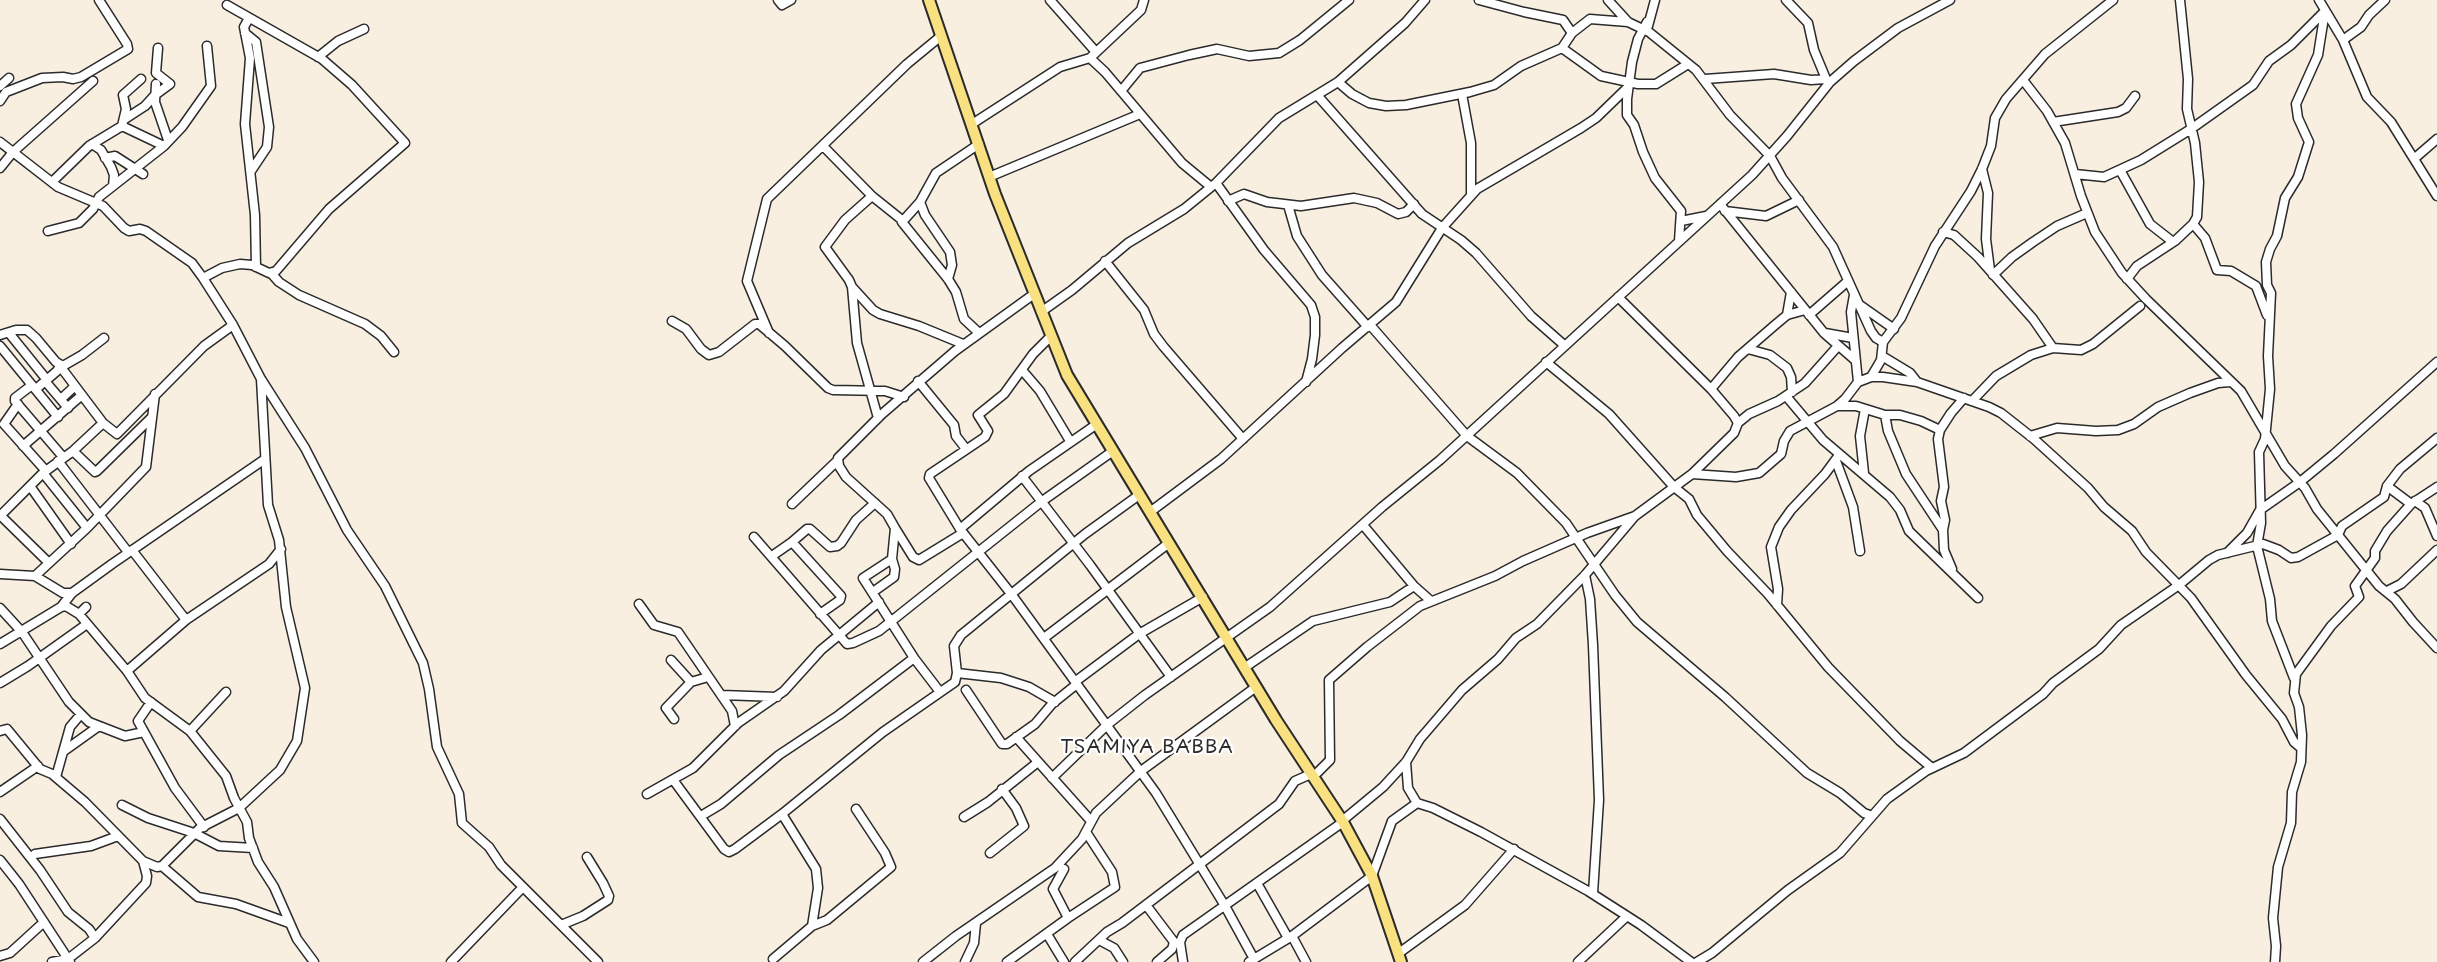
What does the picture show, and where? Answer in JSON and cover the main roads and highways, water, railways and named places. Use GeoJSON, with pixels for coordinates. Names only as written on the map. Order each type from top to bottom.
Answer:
{"type":"FeatureCollection","features":[{"type":"Feature","properties":{"kind":"main road"},"geometry":{"type":"LineString","coordinates":[[929,0],[989,177],[1067,375],[1203,597],[1226,639],[1343,822],[1372,876],[1400,958]]}},
{"type":"Feature","properties":{"kind":"district","name":"TSAMIYA BABBA"},"geometry":{"type":"Point","coordinates":[1147,748]}}]}
